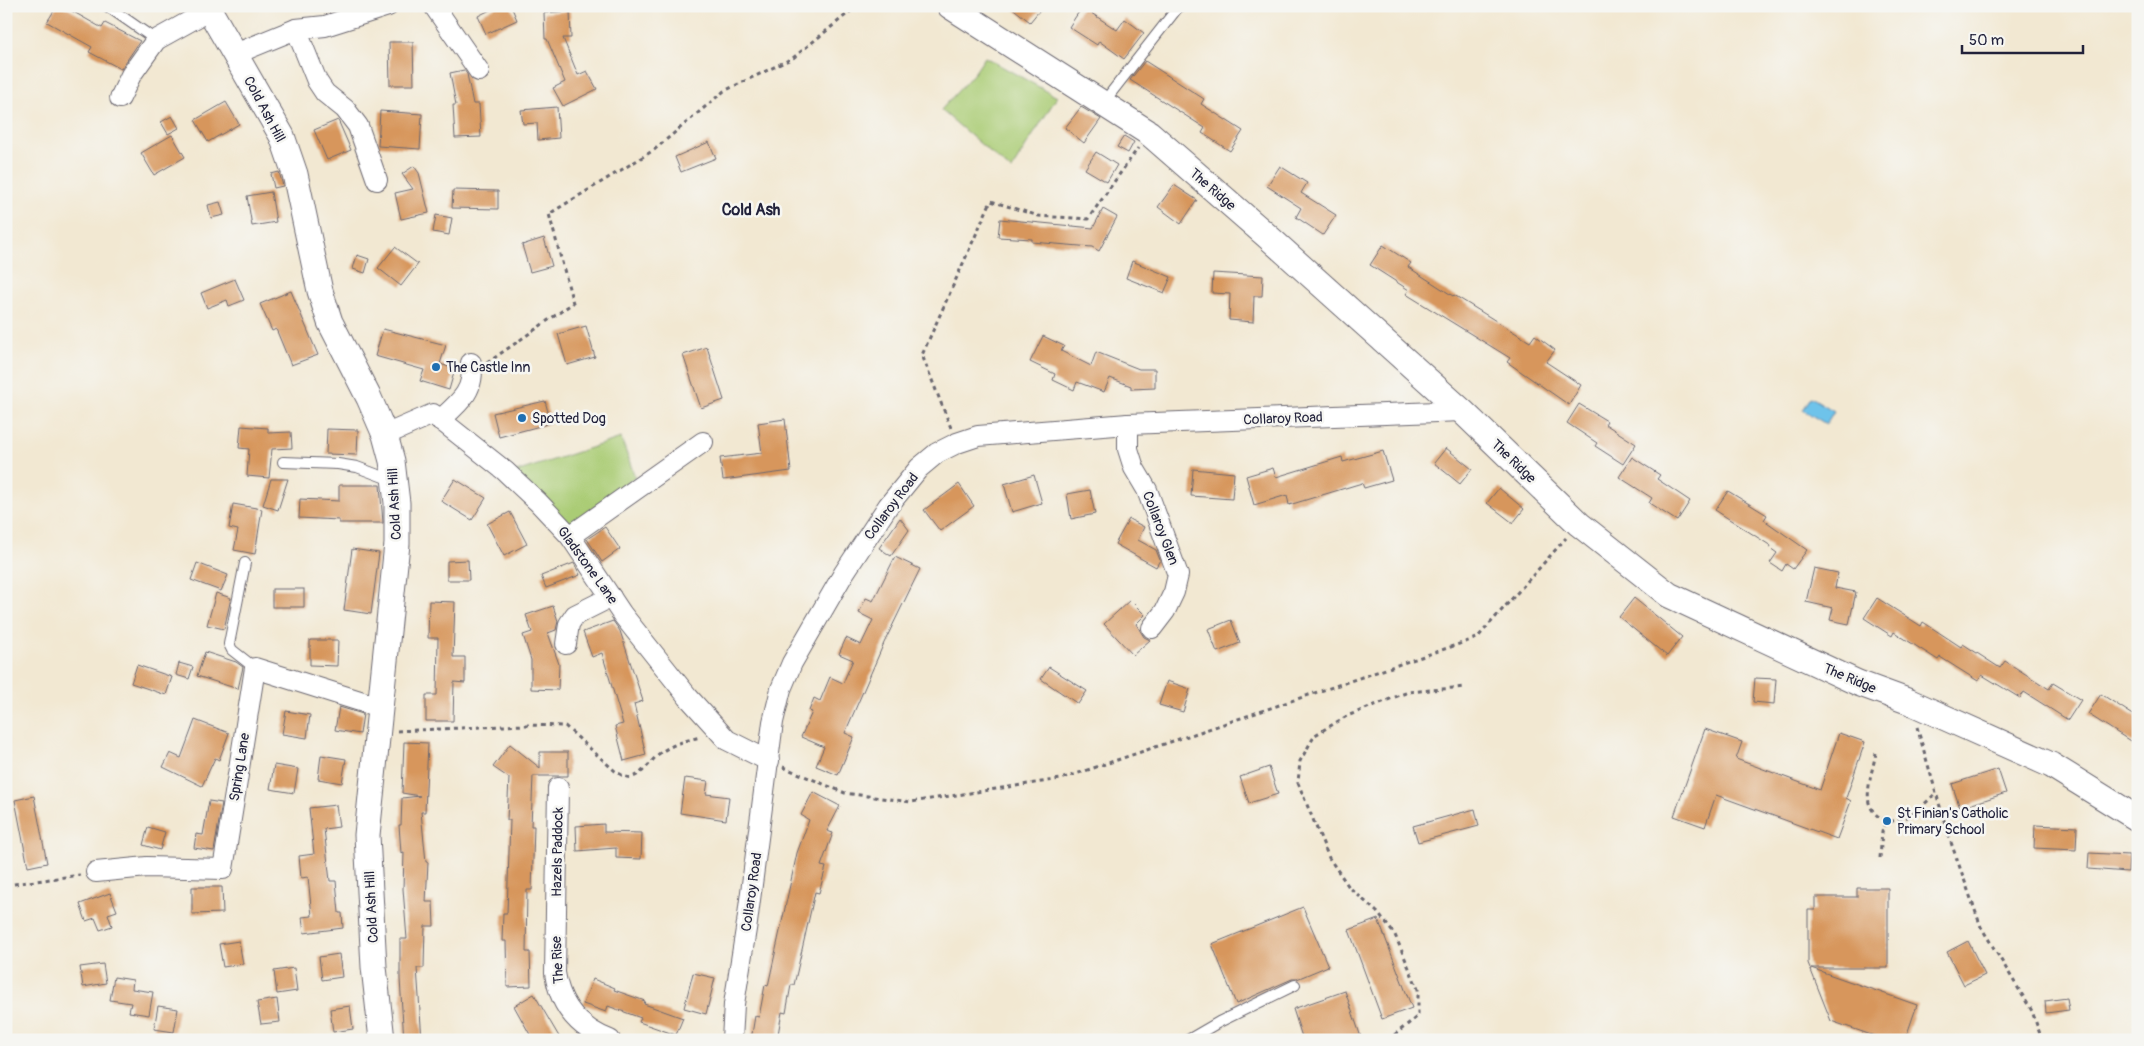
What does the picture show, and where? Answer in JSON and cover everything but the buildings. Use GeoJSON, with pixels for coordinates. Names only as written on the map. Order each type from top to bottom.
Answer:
{"type":"FeatureCollection","features":[{"type":"Feature","properties":{"kind":"street"},"geometry":{"type":"LineString","coordinates":[[235,54],[296,29],[325,26],[388,6]]}},
{"type":"Feature","properties":{"kind":"street"},"geometry":{"type":"LineString","coordinates":[[434,6],[479,71]]}},
{"type":"Feature","properties":{"kind":"street","name":"The Ridge"},"geometry":{"type":"LineString","coordinates":[[950,6],[1148,133],[1266,235],[1462,411],[1579,524],[1669,595],[1858,683],[1910,702],[2052,765],[2138,819]]}},
{"type":"Feature","properties":{"kind":"street"},"geometry":{"type":"LineString","coordinates":[[120,98],[131,75],[156,40],[209,8]]}},
{"type":"Feature","properties":{"kind":"street","name":"Cold Ash Hill"},"geometry":{"type":"LineString","coordinates":[[209,8],[282,136],[295,174],[320,291],[330,322],[369,398],[385,435],[392,461],[397,503],[397,544],[367,835],[374,967],[382,1040]]}},
{"type":"Feature","properties":{"kind":"street"},"geometry":{"type":"LineString","coordinates":[[296,29],[317,81],[326,93],[345,109],[358,126],[377,180]]}},
{"type":"Feature","properties":{"kind":"street"},"geometry":{"type":"LineString","coordinates":[[385,435],[433,414],[440,420],[463,400],[472,368]]}},
{"type":"Feature","properties":{"kind":"street","name":"Collaroy Road"},"geometry":{"type":"LineString","coordinates":[[732,1040],[734,1004],[747,922],[773,722],[781,689],[792,663],[844,573],[888,506],[919,468],[937,454],[956,443],[978,436],[1128,424],[1462,411]]}},
{"type":"Feature","properties":{"kind":"street","name":"Gladstone Lane"},"geometry":{"type":"LineString","coordinates":[[440,420],[505,471],[570,536],[611,597],[688,697],[720,733],[727,740],[769,761]]}},
{"type":"Feature","properties":{"kind":"street","name":"Collaroy Glen"},"geometry":{"type":"LineString","coordinates":[[1128,424],[1128,449],[1134,468],[1147,490],[1178,574],[1174,592],[1165,611],[1152,628]]}},
{"type":"Feature","properties":{"kind":"street"},"geometry":{"type":"LineString","coordinates":[[570,536],[703,442]]}},
{"type":"Feature","properties":{"kind":"street"},"geometry":{"type":"LineString","coordinates":[[566,644],[569,624],[575,615],[611,597]]}},
{"type":"Feature","properties":{"kind":"street"},"geometry":{"type":"LineString","coordinates":[[255,668],[379,707]]}},
{"type":"Feature","properties":{"kind":"street","name":"Spring Lane"},"geometry":{"type":"LineString","coordinates":[[96,872],[147,867],[223,869],[255,668]]}},
{"type":"Feature","properties":{"kind":"street","name":"Hazels Paddock"},"geometry":{"type":"LineString","coordinates":[[556,916],[558,788]]}},
{"type":"Feature","properties":{"kind":"street","name":"The Rise"},"geometry":{"type":"LineString","coordinates":[[556,916],[555,973],[564,1005],[580,1022],[610,1040]]}},
{"type":"Feature","properties":{"kind":"lane"},"geometry":{"type":"LineString","coordinates":[[106,6],[156,40]]}},
{"type":"Feature","properties":{"kind":"lane"},"geometry":{"type":"LineString","coordinates":[[1103,104],[1179,6]]}},
{"type":"Feature","properties":{"kind":"lane"},"geometry":{"type":"LineString","coordinates":[[283,462],[338,464],[357,467],[394,482]]}},
{"type":"Feature","properties":{"kind":"lane"},"geometry":{"type":"LineString","coordinates":[[245,563],[229,644],[232,650],[255,668]]}},
{"type":"Feature","properties":{"kind":"lane"},"geometry":{"type":"LineString","coordinates":[[1188,1040],[1219,1022],[1296,985]]}},
{"type":"Feature","properties":{"kind":"path"},"geometry":{"type":"LineString","coordinates":[[472,368],[573,303],[549,214],[654,150],[724,91],[793,58],[857,6]]}},
{"type":"Feature","properties":{"kind":"path"},"geometry":{"type":"LineString","coordinates":[[956,443],[922,355],[991,200],[1039,216],[1088,219],[1148,133]]}},
{"type":"Feature","properties":{"kind":"path"},"geometry":{"type":"LineString","coordinates":[[769,761],[845,793],[911,802],[1061,779],[1477,638],[1579,524]]}},
{"type":"Feature","properties":{"kind":"path"},"geometry":{"type":"LineString","coordinates":[[1388,1040],[1418,1016],[1418,989],[1394,935],[1378,912],[1349,886],[1328,858],[1298,783],[1300,761],[1315,735],[1347,716],[1408,692],[1465,687]]}},
{"type":"Feature","properties":{"kind":"path"},"geometry":{"type":"LineString","coordinates":[[1910,702],[1936,793],[1980,927],[2032,1011],[2042,1040]]}},
{"type":"Feature","properties":{"kind":"path"},"geometry":{"type":"LineString","coordinates":[[377,732],[524,724],[565,726],[615,771],[621,775],[633,777],[640,774],[649,762],[670,746],[720,733]]}},
{"type":"Feature","properties":{"kind":"path"},"geometry":{"type":"LineString","coordinates":[[1876,753],[1869,802],[1878,816],[1894,821],[1915,812],[1936,793]]}},
{"type":"Feature","properties":{"kind":"path"},"geometry":{"type":"LineString","coordinates":[[1880,858],[1882,832],[1886,820]]}},
{"type":"Feature","properties":{"kind":"path"},"geometry":{"type":"LineString","coordinates":[[6,885],[96,872]]}},
{"type":"Feature","properties":{"kind":"green space"},"geometry":{"type":"Polygon","coordinates":[[[985,57],[1057,97],[1011,170],[941,110],[975,72],[985,57]]]}},
{"type":"Feature","properties":{"kind":"green space"},"geometry":{"type":"Polygon","coordinates":[[[621,438],[635,477],[568,527],[516,472],[621,438]]]}},
{"type":"Feature","properties":{"kind":"water"},"geometry":{"type":"Polygon","coordinates":[[[1811,397],[1834,411],[1826,424],[1803,410],[1811,397]]]}},
{"type":"Feature","properties":{"kind":"place","name":"The Castle Inn"},"geometry":{"type":"Point","coordinates":[436,367]}},
{"type":"Feature","properties":{"kind":"place","name":"Spotted Dog"},"geometry":{"type":"Point","coordinates":[522,418]}},
{"type":"Feature","properties":{"kind":"place","name":"St Finian's Catholic Primary School"},"geometry":{"type":"Point","coordinates":[1887,821]}},
{"type":"Feature","properties":{"kind":"district","name":"Cold Ash"},"geometry":{"type":"Point","coordinates":[751,209]}}]}
